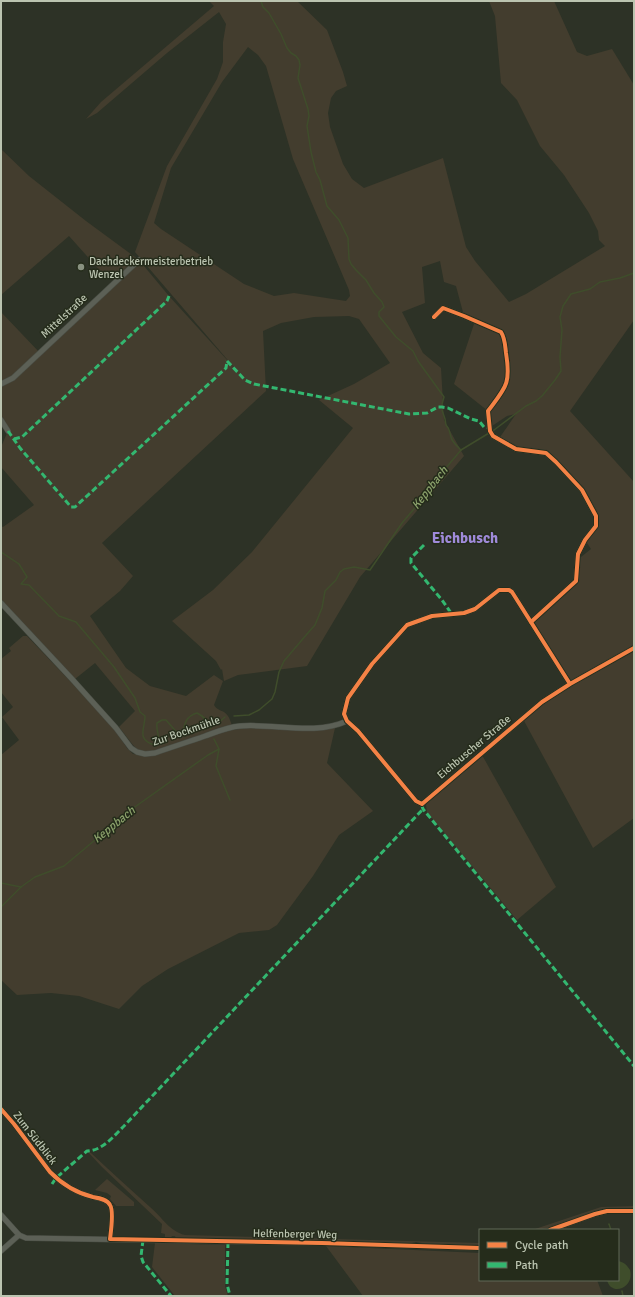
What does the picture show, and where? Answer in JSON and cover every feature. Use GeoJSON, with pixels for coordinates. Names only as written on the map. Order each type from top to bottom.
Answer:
{"type":"FeatureCollection","features":[{"type":"Feature","properties":{"kind":"street","name":"Mittelstraße"},"geometry":{"type":"LineString","coordinates":[[1,384],[13,378],[57,335],[139,260]]}},
{"type":"Feature","properties":{"kind":"street"},"geometry":{"type":"LineString","coordinates":[[434,317],[443,308],[501,332],[504,337],[509,368],[508,380],[504,389],[488,410],[490,431],[498,440],[516,449],[546,453],[582,490],[596,516],[596,526],[585,540],[578,554],[576,581],[531,622]]}},
{"type":"Feature","properties":{"kind":"street"},"geometry":{"type":"LineString","coordinates":[[1,420],[8,431]]}},
{"type":"Feature","properties":{"kind":"street"},"geometry":{"type":"LineString","coordinates":[[347,721],[344,714],[348,698],[372,664],[407,625],[432,616],[464,613],[475,609],[499,590],[509,590],[512,592],[570,684]]}},
{"type":"Feature","properties":{"kind":"street","name":"Zur Bockmühle"},"geometry":{"type":"LineString","coordinates":[[1,603],[116,728],[131,748],[138,752],[145,754],[155,753],[231,727],[315,727],[338,725],[347,721]]}},
{"type":"Feature","properties":{"kind":"street","name":"Eichbuscher Straße"},"geometry":{"type":"LineString","coordinates":[[347,721],[358,731],[416,801],[422,804],[542,702],[570,684],[634,648]]}},
{"type":"Feature","properties":{"kind":"street","name":"Zum Südblick"},"geometry":{"type":"LineString","coordinates":[[1,1109],[56,1178],[71,1188],[92,1197],[103,1199],[110,1205],[112,1211],[110,1239]]}},
{"type":"Feature","properties":{"kind":"street"},"geometry":{"type":"LineString","coordinates":[[553,1229],[607,1211],[634,1211]]}},
{"type":"Feature","properties":{"kind":"street"},"geometry":{"type":"LineString","coordinates":[[1,1215],[18,1235],[1,1250]]}},
{"type":"Feature","properties":{"kind":"street","name":"Helfenberger Weg"},"geometry":{"type":"LineString","coordinates":[[18,1235],[26,1238],[322,1243],[479,1248]]}},
{"type":"Feature","properties":{"kind":"shaded area"},"geometry":{"type":"Polygon","coordinates":[[[209,1],[297,1],[327,30],[347,86],[336,91],[331,98],[328,113],[330,127],[343,164],[352,179],[364,188],[443,158],[466,247],[475,261],[509,302],[526,294],[605,246],[599,240],[598,231],[589,213],[564,175],[540,146],[517,100],[501,83],[495,16],[489,1],[554,1],[577,52],[587,56],[612,49],[634,85],[634,320],[570,411],[634,482],[634,818],[593,848],[523,719],[569,687],[531,622],[576,581],[578,554],[581,557],[591,549],[585,540],[596,526],[596,516],[582,490],[546,453],[516,449],[498,440],[516,414],[507,416],[489,428],[488,411],[454,384],[475,321],[464,316],[456,286],[444,282],[440,261],[422,267],[425,303],[402,312],[423,353],[441,368],[444,420],[464,456],[360,577],[307,666],[238,675],[224,681],[222,669],[221,670],[216,661],[172,621],[213,590],[252,552],[353,428],[319,400],[354,384],[390,363],[359,319],[349,316],[314,317],[281,323],[263,331],[266,391],[102,543],[133,576],[120,591],[90,616],[126,668],[150,686],[186,696],[214,675],[223,681],[214,705],[228,716],[233,730],[252,727],[284,730],[335,728],[327,763],[373,811],[339,835],[313,876],[277,925],[269,930],[239,933],[168,969],[142,986],[119,1009],[79,996],[51,993],[17,995],[1,980],[1,755],[19,740],[2,717],[13,707],[1,692],[1,659],[11,651],[9,648],[23,636],[27,636],[110,723],[127,748],[133,754],[143,755],[119,727],[135,711],[95,663],[75,679],[1,600],[1,526],[3,527],[34,505],[1,467],[1,447],[8,431],[1,420],[1,312],[40,353],[116,281],[103,274],[69,236],[1,295],[1,149],[29,176],[139,260],[169,296],[238,372],[135,252],[167,166],[217,79],[223,62],[223,42],[226,24],[219,12],[167,53],[97,113],[86,119],[101,102],[214,6],[209,1]],[[248,47],[222,82],[171,168],[154,223],[244,284],[274,296],[294,293],[346,301],[350,296],[349,290],[293,159],[266,66],[258,55],[248,47]]]}},
{"type":"Feature","properties":{"kind":"shaded area"},"geometry":{"type":"Polygon","coordinates":[[[482,755],[556,887],[517,920],[427,812],[426,805],[429,800],[482,755]]]}},
{"type":"Feature","properties":{"kind":"shaded area"},"geometry":{"type":"Polygon","coordinates":[[[87,1151],[91,1153],[170,1227],[185,1235],[479,1243],[479,1246],[432,1245],[416,1242],[407,1244],[176,1239],[175,1236],[172,1236],[170,1239],[165,1238],[165,1234],[161,1233],[162,1224],[87,1151]]]}},
{"type":"Feature","properties":{"kind":"shaded area"},"geometry":{"type":"Polygon","coordinates":[[[107,1179],[134,1202],[134,1206],[116,1206],[110,1199],[111,1196],[107,1193],[95,1190],[107,1179]]]}},
{"type":"Feature","properties":{"kind":"shaded area"},"geometry":{"type":"Polygon","coordinates":[[[634,1206],[634,1209],[606,1210],[590,1213],[555,1226],[544,1229],[535,1229],[601,1207],[634,1206]]]}},
{"type":"Feature","properties":{"kind":"shaded area"},"geometry":{"type":"Polygon","coordinates":[[[155,1243],[225,1245],[225,1286],[228,1296],[175,1296],[152,1267],[155,1243]]]}},
{"type":"Feature","properties":{"kind":"shaded area"},"geometry":{"type":"Polygon","coordinates":[[[326,1246],[479,1253],[479,1281],[597,1281],[603,1296],[363,1296],[326,1246]]]}},
{"type":"Feature","properties":{"kind":"shaded area"},"geometry":{"type":"Polygon","coordinates":[[[619,1261],[624,1263],[630,1270],[631,1276],[629,1282],[626,1286],[617,1289],[609,1285],[607,1281],[619,1281],[619,1261]]]}},
{"type":"Feature","properties":{"kind":"waterway"},"geometry":{"type":"LineString","coordinates":[[261,1],[263,7],[269,13],[281,34],[287,48],[299,60],[300,65],[298,78],[308,109],[309,116],[307,126],[316,172],[320,180],[327,206],[339,220],[348,238],[349,259],[351,264],[366,280],[382,302],[384,307],[379,312],[379,316],[396,337],[413,351],[418,361],[444,397],[442,404]]}},
{"type":"Feature","properties":{"kind":"waterway","name":"Keppbach"},"geometry":{"type":"LineString","coordinates":[[234,716],[249,715],[259,710],[272,699],[279,672],[284,661],[315,625],[322,608],[325,591],[336,580],[340,572],[344,569],[354,567],[370,570],[402,523],[430,490],[430,484],[434,482],[461,450],[494,430],[526,406],[536,401],[555,380],[561,371],[560,357],[562,330],[560,317],[563,306],[571,294],[590,289],[600,282],[620,278],[634,273]]}},
{"type":"Feature","properties":{"kind":"waterway"},"geometry":{"type":"LineString","coordinates":[[442,410],[452,439],[461,450]]}},
{"type":"Feature","properties":{"kind":"waterway"},"geometry":{"type":"LineString","coordinates":[[1,552],[19,564],[27,577],[21,584],[29,585],[59,616],[76,622],[114,667],[135,698],[140,712],[145,716],[143,737],[148,743],[154,745],[159,742],[157,723],[162,720],[166,720],[180,736],[183,734],[185,724],[190,716],[197,713],[202,716]]}},
{"type":"Feature","properties":{"kind":"waterway","name":"Keppbach"},"geometry":{"type":"LineString","coordinates":[[211,728],[202,716],[212,723],[217,724],[225,717]]}},
{"type":"Feature","properties":{"kind":"waterway","name":"Keppbach"},"geometry":{"type":"LineString","coordinates":[[1,907],[21,887],[35,877],[64,866],[132,809],[208,755],[219,749],[214,739]]}},
{"type":"Feature","properties":{"kind":"waterway"},"geometry":{"type":"LineString","coordinates":[[219,749],[216,766],[230,800]]}},
{"type":"Feature","properties":{"kind":"waterway"},"geometry":{"type":"LineString","coordinates":[[1,883],[21,887]]}},
{"type":"Feature","properties":{"kind":"waterway"},"geometry":{"type":"LineString","coordinates":[[609,1224],[611,1229]]}},
{"type":"Feature","properties":{"kind":"waterway"},"geometry":{"type":"LineString","coordinates":[[622,1291],[623,1296]]}},
{"type":"Feature","properties":{"kind":"marked path"},"geometry":{"type":"LineString","coordinates":[[14,439],[22,437],[167,301],[169,296]]}},
{"type":"Feature","properties":{"kind":"marked path"},"geometry":{"type":"LineString","coordinates":[[227,361],[245,380],[254,384],[409,414],[427,413],[438,407],[448,408],[471,419],[479,421],[484,427],[489,428]]}},
{"type":"Feature","properties":{"kind":"marked path"},"geometry":{"type":"LineString","coordinates":[[8,431],[20,448],[71,507],[75,507],[226,368],[227,361]]}},
{"type":"Feature","properties":{"kind":"marked path"},"geometry":{"type":"LineString","coordinates":[[424,545],[411,558],[411,563],[451,613]]}},
{"type":"Feature","properties":{"kind":"marked path"},"geometry":{"type":"LineString","coordinates":[[422,806],[634,1066]]}},
{"type":"Feature","properties":{"kind":"marked path"},"geometry":{"type":"LineString","coordinates":[[52,1184],[56,1178],[87,1151],[103,1146],[116,1134],[423,809]]}},
{"type":"Feature","properties":{"kind":"marked path"},"geometry":{"type":"LineString","coordinates":[[143,1240],[141,1256],[143,1262],[171,1296]]}},
{"type":"Feature","properties":{"kind":"marked path"},"geometry":{"type":"LineString","coordinates":[[228,1242],[227,1284],[230,1296]]}},
{"type":"Feature","properties":{"kind":"cycle path"},"geometry":{"type":"LineString","coordinates":[[434,317],[443,308],[501,332],[505,344],[508,372],[506,385],[488,411],[490,431],[493,436],[516,449],[546,453],[582,490],[596,516],[596,526],[585,540],[578,554],[576,581],[531,622]]}},
{"type":"Feature","properties":{"kind":"cycle path"},"geometry":{"type":"LineString","coordinates":[[570,684],[512,592],[509,590],[499,590],[475,609],[464,613],[432,616],[407,625],[372,664],[348,698],[344,714],[347,721],[358,731],[416,801],[422,804],[542,702],[570,684],[634,648]]}},
{"type":"Feature","properties":{"kind":"cycle path"},"geometry":{"type":"LineString","coordinates":[[1,1109],[50,1172],[64,1184],[75,1190],[103,1199],[109,1203],[112,1216],[110,1239],[479,1248]]}},
{"type":"Feature","properties":{"kind":"cycle path"},"geometry":{"type":"LineString","coordinates":[[553,1229],[607,1211],[634,1211]]}},
{"type":"Feature","properties":{"kind":"place","name":"Dachdeckermeisterbetrieb Wenzel"},"geometry":{"type":"Point","coordinates":[81,267]}},
{"type":"Feature","properties":{"kind":"district","name":"Eichbusch"},"geometry":{"type":"Point","coordinates":[465,538]}}]}
